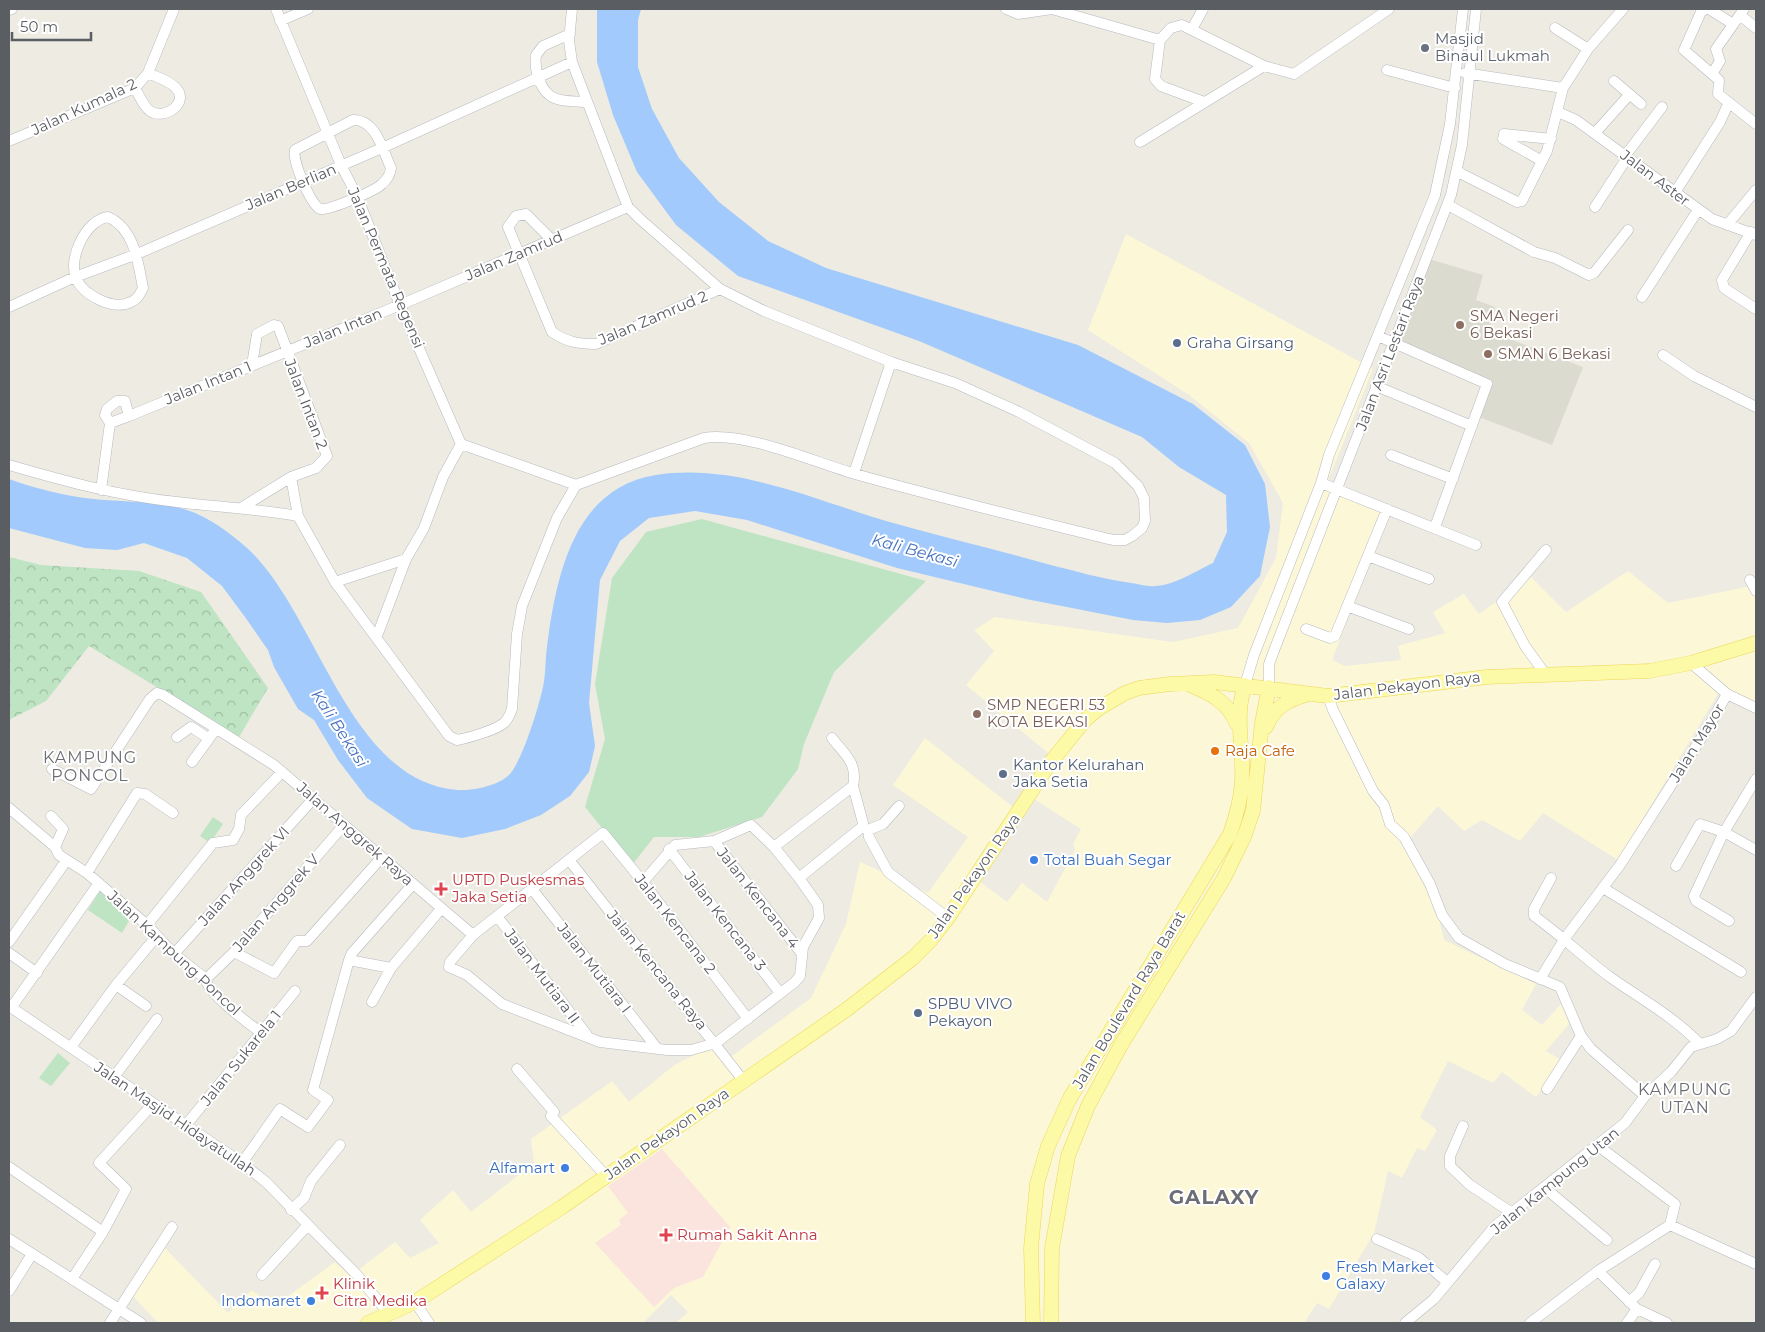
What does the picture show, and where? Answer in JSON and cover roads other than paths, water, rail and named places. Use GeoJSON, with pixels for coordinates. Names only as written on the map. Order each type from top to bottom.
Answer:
{"type":"FeatureCollection","features":[{"type":"Feature","properties":{"kind":"main road","name":"Jalan Pekayon Raya"},"geometry":{"type":"LineString","coordinates":[[368,1323],[415,1302],[607,1177],[846,1010],[877,986],[922,948],[948,918],[1050,762],[1085,720],[1110,701],[1139,688],[1214,682],[1269,687],[1328,696],[1487,677],[1649,671],[1691,663],[1756,643]]}},
{"type":"Feature","properties":{"kind":"main road"},"geometry":{"type":"LineString","coordinates":[[1188,684],[1212,694],[1222,702],[1240,728],[1252,719],[1262,722]]}},
{"type":"Feature","properties":{"kind":"main road","name":"Jalan Boulevard Raya Barat"},"geometry":{"type":"LineString","coordinates":[[1033,1323],[1031,1248],[1037,1184],[1048,1146],[1070,1098],[1230,834],[1239,808],[1242,782],[1238,709],[1246,685]]}},
{"type":"Feature","properties":{"kind":"main road","name":"Jalan Boulevard Raya Barat"},"geometry":{"type":"LineString","coordinates":[[1051,1323],[1052,1248],[1068,1156],[1088,1106],[1122,1046],[1224,878],[1244,836],[1253,811],[1262,722],[1269,687]]}},
{"type":"Feature","properties":{"kind":"main road"},"geometry":{"type":"LineString","coordinates":[[1261,738],[1273,713],[1281,705],[1311,693]]}},
{"type":"Feature","properties":{"kind":"main road"},"geometry":{"type":"LineString","coordinates":[[1210,869],[1224,878]]}},
{"type":"Feature","properties":{"kind":"street","name":"Jalan Kumala 2"},"geometry":{"type":"LineString","coordinates":[[9,141],[135,88],[148,73],[174,9]]}},
{"type":"Feature","properties":{"kind":"street","name":"Jalan Permata Regensi"},"geometry":{"type":"LineString","coordinates":[[276,9],[341,165],[357,196],[400,305],[461,444]]}},
{"type":"Feature","properties":{"kind":"street"},"geometry":{"type":"LineString","coordinates":[[280,21],[308,9]]}},
{"type":"Feature","properties":{"kind":"street"},"geometry":{"type":"LineString","coordinates":[[242,508],[292,477],[298,516],[335,582],[452,738],[459,739],[505,723],[512,709],[517,634],[522,606],[557,518],[576,486],[704,438],[718,436],[744,440],[854,473],[1113,540],[1125,540],[1142,528],[1145,521],[1144,498],[1138,486],[1115,463],[1019,412],[955,383],[891,362],[764,311],[720,290],[628,207],[585,102],[572,62],[570,34],[572,9]]}},
{"type":"Feature","properties":{"kind":"street"},"geometry":{"type":"LineString","coordinates":[[1006,9],[1018,14],[1046,9],[1058,10],[1160,40]]}},
{"type":"Feature","properties":{"kind":"street"},"geometry":{"type":"LineString","coordinates":[[1192,29],[1202,9]]}},
{"type":"Feature","properties":{"kind":"street"},"geometry":{"type":"LineString","coordinates":[[1204,102],[1161,86],[1155,80],[1160,40],[1171,28],[1179,25],[1192,29],[1264,66],[1296,73],[1388,9]]}},
{"type":"Feature","properties":{"kind":"street","name":"Jalan Asri Lestari Raya"},"geometry":{"type":"LineString","coordinates":[[1246,685],[1321,483],[1329,455],[1435,195],[1450,124],[1463,9]]}},
{"type":"Feature","properties":{"kind":"street","name":"Jalan Asri Lestari Raya"},"geometry":{"type":"LineString","coordinates":[[1269,687],[1269,664],[1274,648],[1300,587],[1376,386],[1448,205],[1458,172],[1465,126],[1476,9]]}},
{"type":"Feature","properties":{"kind":"street"},"geometry":{"type":"LineString","coordinates":[[1458,172],[1520,202],[1542,161],[1551,138],[1563,88],[1588,49],[1624,9]]}},
{"type":"Feature","properties":{"kind":"street"},"geometry":{"type":"LineString","coordinates":[[1733,24],[1708,9],[1701,12],[1684,50],[1719,80],[1718,94],[1756,124]]}},
{"type":"Feature","properties":{"kind":"street"},"geometry":{"type":"LineString","coordinates":[[1712,74],[1720,61],[1716,49],[1742,12],[1756,27]]}},
{"type":"Feature","properties":{"kind":"street"},"geometry":{"type":"LineString","coordinates":[[1555,28],[1588,49]]}},
{"type":"Feature","properties":{"kind":"street"},"geometry":{"type":"LineString","coordinates":[[570,34],[543,46],[536,55],[538,78],[548,94],[556,99],[585,102]]}},
{"type":"Feature","properties":{"kind":"street","name":"Jalan Berlian"},"geometry":{"type":"LineString","coordinates":[[9,307],[75,276],[137,254],[304,182],[572,62]]}},
{"type":"Feature","properties":{"kind":"street"},"geometry":{"type":"LineString","coordinates":[[1140,142],[1264,66]]}},
{"type":"Feature","properties":{"kind":"street"},"geometry":{"type":"LineString","coordinates":[[1387,70],[1455,88]]}},
{"type":"Feature","properties":{"kind":"street"},"geometry":{"type":"LineString","coordinates":[[1457,72],[1563,88]]}},
{"type":"Feature","properties":{"kind":"street"},"geometry":{"type":"LineString","coordinates":[[135,88],[150,111],[159,114],[172,112],[179,104],[180,95],[176,88],[148,73]]}},
{"type":"Feature","properties":{"kind":"street"},"geometry":{"type":"LineString","coordinates":[[1614,81],[1641,104]]}},
{"type":"Feature","properties":{"kind":"street"},"geometry":{"type":"LineString","coordinates":[[1595,133],[1629,94]]}},
{"type":"Feature","properties":{"kind":"street"},"geometry":{"type":"LineString","coordinates":[[1674,194],[1720,122],[1729,102]]}},
{"type":"Feature","properties":{"kind":"street"},"geometry":{"type":"LineString","coordinates":[[1595,207],[1626,157],[1662,107]]}},
{"type":"Feature","properties":{"kind":"street","name":"Jalan Aster"},"geometry":{"type":"LineString","coordinates":[[1558,112],[1576,120],[1595,133],[1674,194],[1712,220],[1754,234]]}},
{"type":"Feature","properties":{"kind":"street"},"geometry":{"type":"LineString","coordinates":[[353,120],[364,122],[373,130],[390,168],[390,174],[378,188],[324,210],[313,202],[294,156],[295,150],[329,133],[353,120]]}},
{"type":"Feature","properties":{"kind":"street"},"geometry":{"type":"LineString","coordinates":[[1450,124],[1465,126]]}},
{"type":"Feature","properties":{"kind":"street"},"geometry":{"type":"LineString","coordinates":[[1542,161],[1504,139],[1504,134],[1551,138]]}},
{"type":"Feature","properties":{"kind":"street"},"geometry":{"type":"LineString","coordinates":[[1726,226],[1756,190]]}},
{"type":"Feature","properties":{"kind":"street"},"geometry":{"type":"LineString","coordinates":[[1448,205],[1534,252],[1556,258],[1589,275],[1594,273],[1628,230]]}},
{"type":"Feature","properties":{"kind":"street","name":"Jalan Zamrud"},"geometry":{"type":"LineString","coordinates":[[400,305],[628,207]]}},
{"type":"Feature","properties":{"kind":"street"},"geometry":{"type":"LineString","coordinates":[[1642,297],[1698,210]]}},
{"type":"Feature","properties":{"kind":"street","name":"Jalan Zamrud 2"},"geometry":{"type":"LineString","coordinates":[[552,240],[530,215],[519,215],[510,224],[508,231],[552,332],[564,340],[579,344],[596,344],[720,290]]}},
{"type":"Feature","properties":{"kind":"street"},"geometry":{"type":"LineString","coordinates":[[108,217],[117,221],[126,231],[137,254],[143,288],[138,298],[130,303],[117,304],[95,298],[84,290],[75,276],[76,259],[85,231],[98,218],[108,217]]}},
{"type":"Feature","properties":{"kind":"street"},"geometry":{"type":"LineString","coordinates":[[1754,234],[1722,280],[1724,288],[1756,309]]}},
{"type":"Feature","properties":{"kind":"street"},"geometry":{"type":"LineString","coordinates":[[1403,276],[1418,282]]}},
{"type":"Feature","properties":{"kind":"street","name":"Jalan Intan"},"geometry":{"type":"LineString","coordinates":[[286,351],[400,305]]}},
{"type":"Feature","properties":{"kind":"street","name":"Jalan Intan 2"},"geometry":{"type":"LineString","coordinates":[[252,365],[256,336],[274,325],[279,327],[286,351],[326,456],[316,468],[292,477]]}},
{"type":"Feature","properties":{"kind":"street"},"geometry":{"type":"LineString","coordinates":[[1378,336],[1486,383],[1488,388],[1434,528]]}},
{"type":"Feature","properties":{"kind":"street","name":"Jalan Intan 1"},"geometry":{"type":"LineString","coordinates":[[110,423],[286,351]]}},
{"type":"Feature","properties":{"kind":"street"},"geometry":{"type":"LineString","coordinates":[[1663,355],[1694,376],[1756,407]]}},
{"type":"Feature","properties":{"kind":"street"},"geometry":{"type":"LineString","coordinates":[[854,473],[891,362]]}},
{"type":"Feature","properties":{"kind":"street"},"geometry":{"type":"LineString","coordinates":[[1376,386],[1472,426]]}},
{"type":"Feature","properties":{"kind":"street"},"geometry":{"type":"LineString","coordinates":[[101,490],[110,423],[105,418],[105,411],[118,401],[125,401],[130,416]]}},
{"type":"Feature","properties":{"kind":"street"},"geometry":{"type":"LineString","coordinates":[[377,636],[406,559],[424,528],[443,476],[461,444],[576,486]]}},
{"type":"Feature","properties":{"kind":"street"},"geometry":{"type":"LineString","coordinates":[[1391,455],[1453,479]]}},
{"type":"Feature","properties":{"kind":"street"},"geometry":{"type":"LineString","coordinates":[[9,466],[101,490],[176,502],[242,508],[298,516]]}},
{"type":"Feature","properties":{"kind":"street"},"geometry":{"type":"LineString","coordinates":[[1321,483],[1476,545]]}},
{"type":"Feature","properties":{"kind":"street"},"geometry":{"type":"LineString","coordinates":[[1306,629],[1333,638],[1387,510]]}},
{"type":"Feature","properties":{"kind":"street"},"geometry":{"type":"LineString","coordinates":[[1546,550],[1502,602],[1525,646],[1546,675]]}},
{"type":"Feature","properties":{"kind":"street"},"geometry":{"type":"LineString","coordinates":[[1368,556],[1429,579]]}},
{"type":"Feature","properties":{"kind":"street"},"geometry":{"type":"LineString","coordinates":[[335,582],[406,559]]}},
{"type":"Feature","properties":{"kind":"street"},"geometry":{"type":"LineString","coordinates":[[1284,579],[1300,587]]}},
{"type":"Feature","properties":{"kind":"street"},"geometry":{"type":"LineString","coordinates":[[1750,580],[1756,591]]}},
{"type":"Feature","properties":{"kind":"street"},"geometry":{"type":"LineString","coordinates":[[1347,606],[1408,628]]}},
{"type":"Feature","properties":{"kind":"street"},"geometry":{"type":"LineString","coordinates":[[1260,643],[1264,652],[1270,652],[1274,648]]}},
{"type":"Feature","properties":{"kind":"street","name":"Jalan Mayor"},"geometry":{"type":"LineString","coordinates":[[1691,663],[1727,694],[1756,708]]}},
{"type":"Feature","properties":{"kind":"street"},"geometry":{"type":"LineString","coordinates":[[52,769],[91,789],[150,699],[157,693],[267,760],[281,773],[241,815],[239,829],[233,840],[213,843],[146,925]]}},
{"type":"Feature","properties":{"kind":"street","name":"Jalan Mayor"},"geometry":{"type":"LineString","coordinates":[[1540,979],[1564,938],[1603,888],[1668,791],[1727,694]]}},
{"type":"Feature","properties":{"kind":"street"},"geometry":{"type":"LineString","coordinates":[[1328,696],[1373,791],[1384,805],[1390,824],[1404,837],[1430,884],[1442,915],[1459,938],[1474,948],[1562,990],[1581,1036],[1600,1059],[1645,1096]]}},
{"type":"Feature","properties":{"kind":"street"},"geometry":{"type":"LineString","coordinates":[[177,737],[191,727],[196,716]]}},
{"type":"Feature","properties":{"kind":"street"},"geometry":{"type":"LineString","coordinates":[[191,727],[208,738]]}},
{"type":"Feature","properties":{"kind":"street"},"geometry":{"type":"LineString","coordinates":[[192,762],[216,728]]}},
{"type":"Feature","properties":{"kind":"street"},"geometry":{"type":"LineString","coordinates":[[800,878],[862,827],[863,823],[853,786],[856,774],[854,766],[832,738]]}},
{"type":"Feature","properties":{"kind":"street","name":"Jalan Anggrek Raya"},"geometry":{"type":"LineString","coordinates":[[281,773],[314,798],[473,935]]}},
{"type":"Feature","properties":{"kind":"street"},"geometry":{"type":"LineString","coordinates":[[1728,921],[1696,901],[1694,896],[1724,832],[1756,779]]}},
{"type":"Feature","properties":{"kind":"street"},"geometry":{"type":"LineString","coordinates":[[774,847],[853,786]]}},
{"type":"Feature","properties":{"kind":"street"},"geometry":{"type":"LineString","coordinates":[[87,873],[137,793],[145,794],[173,814]]}},
{"type":"Feature","properties":{"kind":"street","name":"Jalan Anggrek VI"},"geometry":{"type":"LineString","coordinates":[[174,954],[314,798]]}},
{"type":"Feature","properties":{"kind":"street"},"geometry":{"type":"LineString","coordinates":[[898,806],[883,824],[868,830],[868,837],[888,872],[948,918]]}},
{"type":"Feature","properties":{"kind":"street","name":"Jalan Kampung Poncol"},"geometry":{"type":"LineString","coordinates":[[9,808],[55,847],[59,855],[66,861],[87,873],[99,883],[146,925],[156,938],[206,979],[207,986],[262,1033]]}},
{"type":"Feature","properties":{"kind":"street"},"geometry":{"type":"LineString","coordinates":[[51,816],[63,829],[55,847]]}},
{"type":"Feature","properties":{"kind":"street"},"geometry":{"type":"LineString","coordinates":[[1676,866],[1700,824],[1724,832],[1756,850]]}},
{"type":"Feature","properties":{"kind":"street","name":"Jalan Anggrek V"},"geometry":{"type":"LineString","coordinates":[[206,979],[234,952],[344,825]]}},
{"type":"Feature","properties":{"kind":"street"},"geometry":{"type":"LineString","coordinates":[[569,860],[473,935],[450,962],[451,969],[467,975],[502,1004],[600,1042],[667,1050],[691,1050],[716,1043],[800,976],[803,947],[819,918],[818,905],[800,878],[774,847],[754,828],[746,826],[714,841],[681,842],[669,849],[643,882]]}},
{"type":"Feature","properties":{"kind":"street","name":"Jalan Kencana 2"},"geometry":{"type":"LineString","coordinates":[[569,860],[603,833],[607,836],[748,1019]]}},
{"type":"Feature","properties":{"kind":"street","name":"Jalan Kencana 4"},"geometry":{"type":"LineString","coordinates":[[714,841],[802,954]]}},
{"type":"Feature","properties":{"kind":"street","name":"Jalan Kencana 3"},"geometry":{"type":"LineString","coordinates":[[669,849],[780,993]]}},
{"type":"Feature","properties":{"kind":"street"},"geometry":{"type":"LineString","coordinates":[[234,952],[274,973],[297,941],[307,941],[382,857]]}},
{"type":"Feature","properties":{"kind":"street","name":"Jalan Kencana Raya"},"geometry":{"type":"LineString","coordinates":[[569,860],[744,1080]]}},
{"type":"Feature","properties":{"kind":"street"},"geometry":{"type":"LineString","coordinates":[[9,942],[66,861]]}},
{"type":"Feature","properties":{"kind":"street"},"geometry":{"type":"LineString","coordinates":[[1551,878],[1533,914],[1609,976],[1676,1021],[1700,1044]]}},
{"type":"Feature","properties":{"kind":"street"},"geometry":{"type":"LineString","coordinates":[[10,1007],[37,973],[99,883]]}},
{"type":"Feature","properties":{"kind":"street"},"geometry":{"type":"LineString","coordinates":[[242,1163],[280,1109],[308,1127],[328,1100],[313,1090],[349,958],[413,884]]}},
{"type":"Feature","properties":{"kind":"street"},"geometry":{"type":"LineString","coordinates":[[1603,888],[1742,972]]}},
{"type":"Feature","properties":{"kind":"street","name":"Jalan Mutiara I"},"geometry":{"type":"LineString","coordinates":[[532,889],[656,1048]]}},
{"type":"Feature","properties":{"kind":"street"},"geometry":{"type":"LineString","coordinates":[[372,1002],[390,968],[441,909]]}},
{"type":"Feature","properties":{"kind":"street","name":"Jalan Mutiara II"},"geometry":{"type":"LineString","coordinates":[[497,916],[588,1036]]}},
{"type":"Feature","properties":{"kind":"street"},"geometry":{"type":"LineString","coordinates":[[71,1048],[116,984],[156,938]]}},
{"type":"Feature","properties":{"kind":"street"},"geometry":{"type":"LineString","coordinates":[[9,953],[37,973]]}},
{"type":"Feature","properties":{"kind":"street"},"geometry":{"type":"LineString","coordinates":[[349,958],[390,968]]}},
{"type":"Feature","properties":{"kind":"street"},"geometry":{"type":"LineString","coordinates":[[116,984],[146,1006]]}},
{"type":"Feature","properties":{"kind":"street","name":"Jalan Sukarela 1"},"geometry":{"type":"LineString","coordinates":[[186,1124],[262,1033],[294,991]]}},
{"type":"Feature","properties":{"kind":"street","name":"Jalan Kampung Utan"},"geometry":{"type":"LineString","coordinates":[[1404,1323],[1427,1307],[1447,1282],[1471,1257],[1495,1226],[1625,1123],[1645,1096],[1672,1072],[1686,1051],[1717,1039],[1731,1031],[1756,997]]}},
{"type":"Feature","properties":{"kind":"street","name":"Jalan Masjid Hidayatullah"},"geometry":{"type":"LineString","coordinates":[[10,1007],[242,1163],[266,1183],[358,1276],[388,1314]]}},
{"type":"Feature","properties":{"kind":"street"},"geometry":{"type":"LineString","coordinates":[[114,1077],[157,1019]]}},
{"type":"Feature","properties":{"kind":"street"},"geometry":{"type":"LineString","coordinates":[[1547,1088],[1581,1036]]}},
{"type":"Feature","properties":{"kind":"street"},"geometry":{"type":"LineString","coordinates":[[517,1069],[554,1112],[551,1116],[607,1177]]}},
{"type":"Feature","properties":{"kind":"street"},"geometry":{"type":"LineString","coordinates":[[72,1279],[103,1232],[126,1189],[99,1163],[153,1104]]}},
{"type":"Feature","properties":{"kind":"street"},"geometry":{"type":"LineString","coordinates":[[1462,1126],[1450,1156],[1450,1166],[1470,1184],[1512,1213]]}},
{"type":"Feature","properties":{"kind":"street"},"geometry":{"type":"LineString","coordinates":[[292,1210],[304,1198],[311,1181],[340,1145]]}},
{"type":"Feature","properties":{"kind":"street"},"geometry":{"type":"LineString","coordinates":[[1530,1323],[1598,1271],[1670,1225],[1675,1204],[1597,1145]]}},
{"type":"Feature","properties":{"kind":"street"},"geometry":{"type":"LineString","coordinates":[[9,1167],[103,1232]]}},
{"type":"Feature","properties":{"kind":"street"},"geometry":{"type":"LineString","coordinates":[[1545,1188],[1607,1240]]}},
{"type":"Feature","properties":{"kind":"street"},"geometry":{"type":"LineString","coordinates":[[1670,1225],[1756,1264]]}},
{"type":"Feature","properties":{"kind":"street"},"geometry":{"type":"LineString","coordinates":[[262,1275],[307,1226]]}},
{"type":"Feature","properties":{"kind":"street"},"geometry":{"type":"LineString","coordinates":[[110,1323],[172,1227]]}},
{"type":"Feature","properties":{"kind":"street"},"geometry":{"type":"LineString","coordinates":[[9,1239],[141,1323]]}},
{"type":"Feature","properties":{"kind":"street"},"geometry":{"type":"LineString","coordinates":[[1377,1239],[1418,1257],[1447,1282]]}},
{"type":"Feature","properties":{"kind":"street"},"geometry":{"type":"LineString","coordinates":[[9,1291],[32,1254]]}},
{"type":"Feature","properties":{"kind":"street"},"geometry":{"type":"LineString","coordinates":[[1627,1323],[1639,1293],[1655,1264]]}},
{"type":"Feature","properties":{"kind":"street"},"geometry":{"type":"LineString","coordinates":[[1598,1271],[1633,1306],[1667,1323]]}},
{"type":"Feature","properties":{"kind":"street"},"geometry":{"type":"LineString","coordinates":[[415,1302],[429,1323]]}},
{"type":"Feature","properties":{"kind":"water","name":"Kali Bekasi"},"geometry":{"type":"Polygon","coordinates":[[[597,9],[641,9],[638,20],[638,67],[652,109],[679,158],[719,202],[768,241],[826,268],[1078,345],[1193,404],[1245,445],[1265,484],[1270,527],[1260,576],[1231,607],[1200,620],[1167,623],[1133,620],[1026,599],[897,568],[747,520],[695,511],[649,518],[620,541],[600,580],[589,703],[595,746],[589,772],[570,796],[541,815],[505,829],[462,838],[412,829],[367,798],[338,760],[314,720],[298,709],[274,667],[268,650],[222,586],[187,558],[144,543],[117,550],[85,548],[9,528],[9,479],[26,485],[78,497],[161,504],[187,510],[211,521],[247,548],[272,577],[361,727],[388,758],[420,780],[457,790],[477,789],[492,785],[504,779],[514,768],[529,733],[541,696],[556,592],[574,540],[587,517],[605,498],[628,483],[656,475],[686,473],[744,478],[773,485],[926,532],[1089,575],[1146,586],[1169,584],[1213,563],[1227,532],[1226,495],[1179,467],[1142,437],[919,341],[738,276],[676,225],[637,172],[613,115],[597,62],[597,9]]]}},
{"type":"Feature","properties":{"kind":"place","name":"Masjid Binaul Lukmah"},"geometry":{"type":"Point","coordinates":[1425,48]}},
{"type":"Feature","properties":{"kind":"place","name":"SMA Negeri 6 Bekasi"},"geometry":{"type":"Point","coordinates":[1460,325]}},
{"type":"Feature","properties":{"kind":"place","name":"Graha Girsang"},"geometry":{"type":"Point","coordinates":[1177,343]}},
{"type":"Feature","properties":{"kind":"place","name":"SMAN 6 Bekasi"},"geometry":{"type":"Point","coordinates":[1488,354]}},
{"type":"Feature","properties":{"kind":"place","name":"SMP NEGERI 53 KOTA BEKASI"},"geometry":{"type":"Point","coordinates":[977,714]}},
{"type":"Feature","properties":{"kind":"place","name":"Raja Cafe"},"geometry":{"type":"Point","coordinates":[1215,751]}},
{"type":"Feature","properties":{"kind":"place","name":"Kantor Kelurahan Jaka Setia"},"geometry":{"type":"Point","coordinates":[1003,774]}},
{"type":"Feature","properties":{"kind":"place","name":"Total Buah Segar"},"geometry":{"type":"Point","coordinates":[1034,860]}},
{"type":"Feature","properties":{"kind":"place","name":"UPTD Puskesmas Jaka Setia"},"geometry":{"type":"Point","coordinates":[441,889]}},
{"type":"Feature","properties":{"kind":"place","name":"SPBU VIVO Pekayon"},"geometry":{"type":"Point","coordinates":[918,1013]}},
{"type":"Feature","properties":{"kind":"place","name":"Alfamart"},"geometry":{"type":"Point","coordinates":[565,1168]}},
{"type":"Feature","properties":{"kind":"place","name":"Rumah Sakit Anna"},"geometry":{"type":"Point","coordinates":[666,1235]}},
{"type":"Feature","properties":{"kind":"place","name":"Fresh Market Galaxy"},"geometry":{"type":"Point","coordinates":[1326,1276]}},
{"type":"Feature","properties":{"kind":"place","name":"Klinik Citra Medika"},"geometry":{"type":"Point","coordinates":[322,1293]}},
{"type":"Feature","properties":{"kind":"place","name":"Indomaret"},"geometry":{"type":"Point","coordinates":[311,1301]}},
{"type":"Feature","properties":{"kind":"district","name":"KAMPUNG PONCOL"},"geometry":{"type":"Point","coordinates":[90,766]}},
{"type":"Feature","properties":{"kind":"district","name":"KAMPUNG UTAN"},"geometry":{"type":"Point","coordinates":[1685,1098]}},
{"type":"Feature","properties":{"kind":"district","name":"GALAXY"},"geometry":{"type":"Point","coordinates":[1214,1197]}}]}
